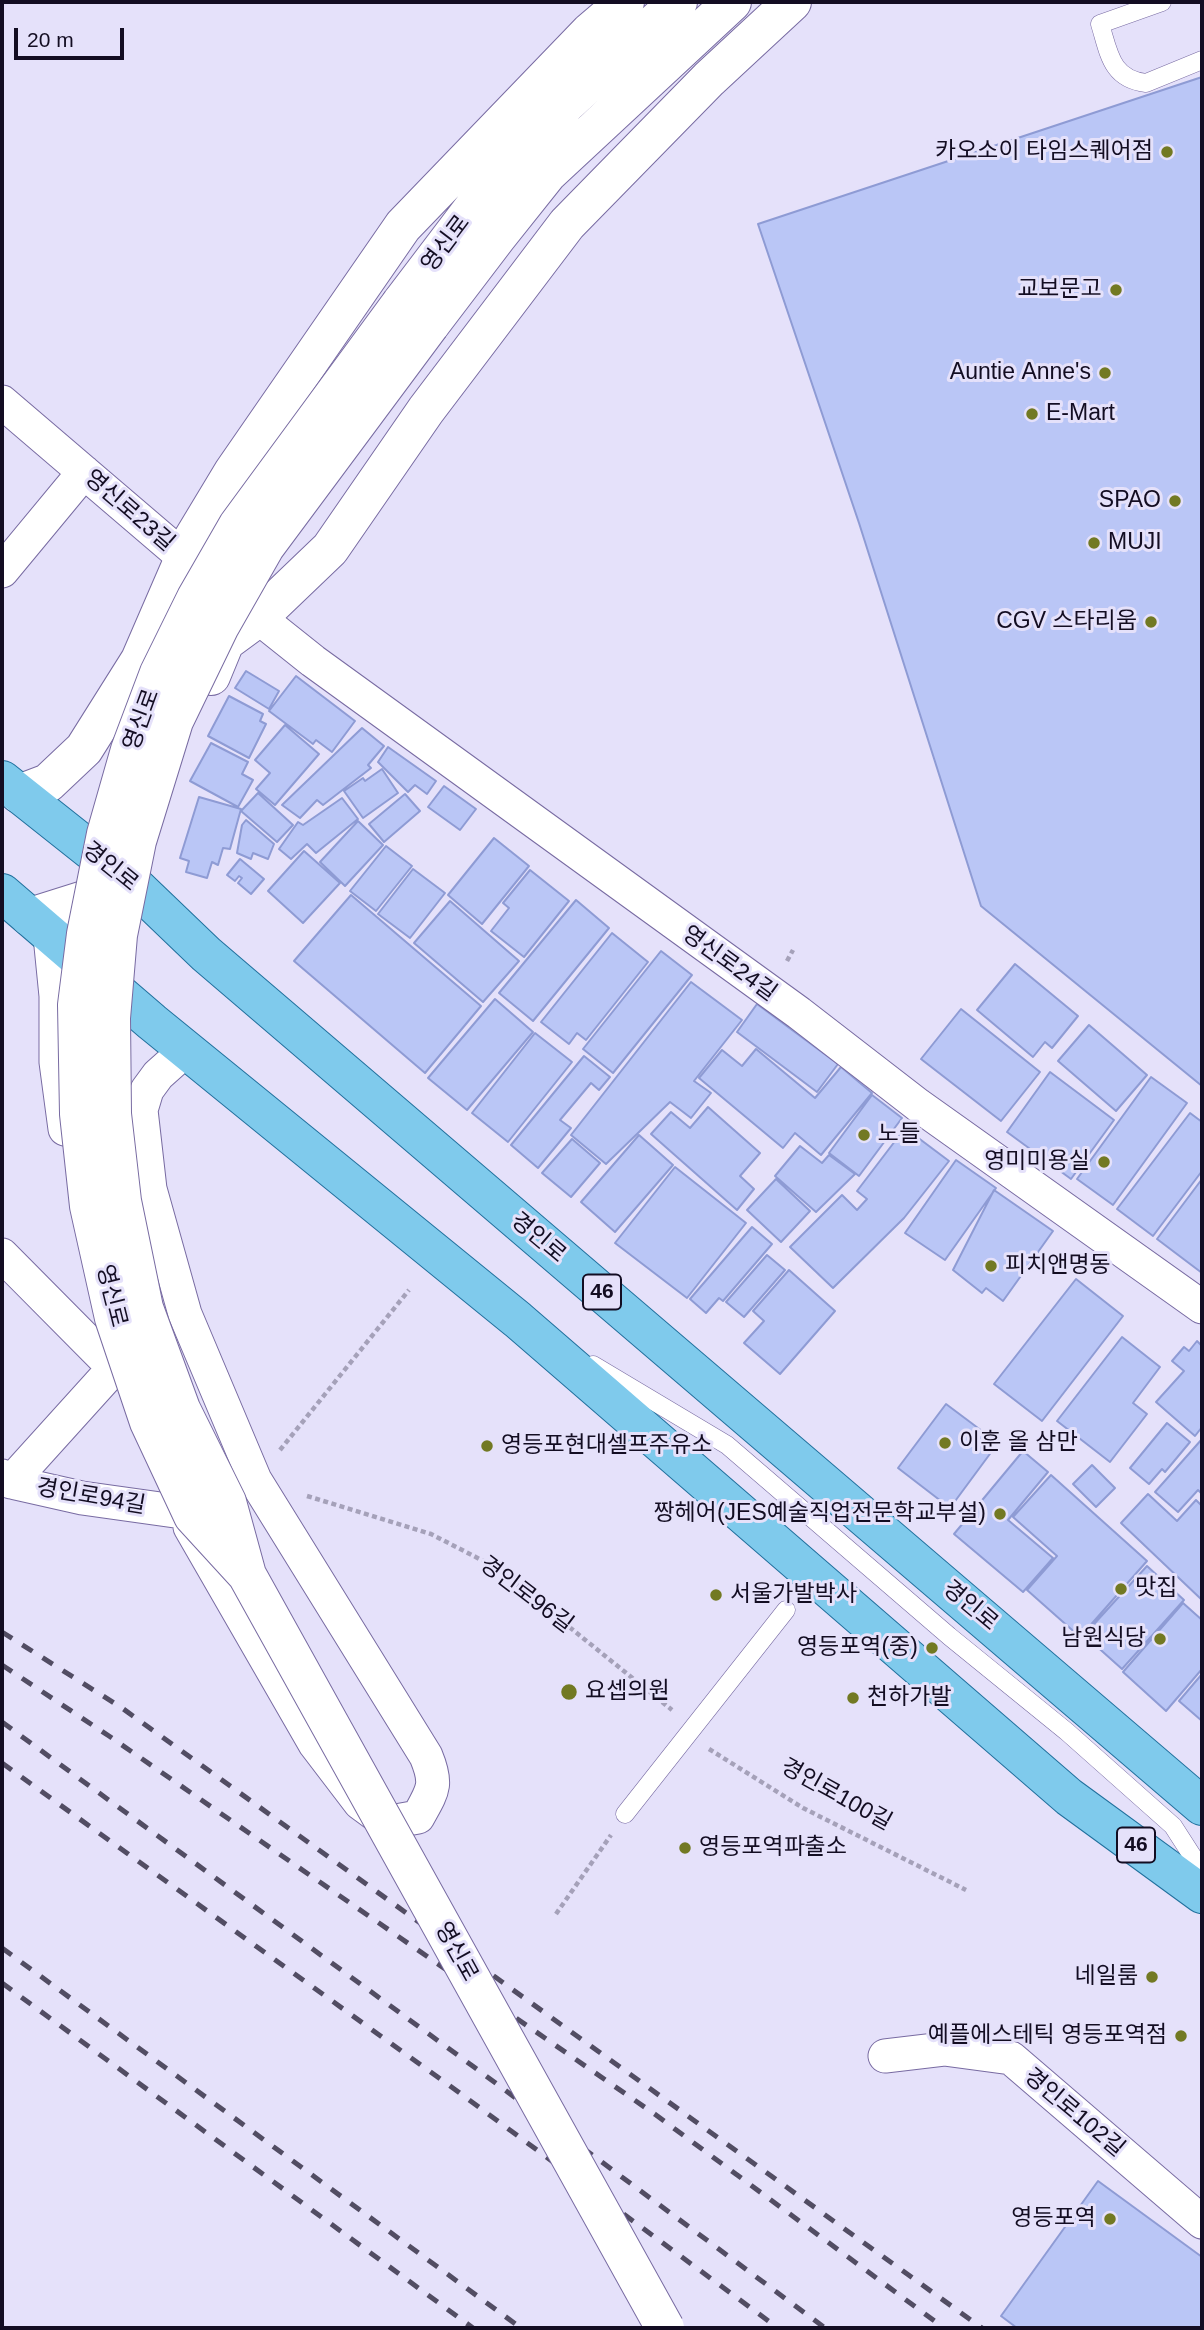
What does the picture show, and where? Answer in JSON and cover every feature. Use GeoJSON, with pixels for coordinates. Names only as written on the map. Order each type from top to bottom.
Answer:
{"type":"FeatureCollection","features":[{"type":"Feature","properties":{"kind":"main road"},"geometry":{"type":"LineString","coordinates":[[10,787],[48,783],[84,749],[140,660],[192,540],[233,471],[403,226],[594,17],[625,2]]}},
{"type":"Feature","properties":{"kind":"main road","name":"영신로"},"geometry":{"type":"LineString","coordinates":[[415,314],[486,191],[566,104],[678,2]]}},
{"type":"Feature","properties":{"kind":"main road","name":"영신로"},"geometry":{"type":"LineString","coordinates":[[665,2328],[247,1575],[193,1516],[149,1422],[114,1318],[88,1193],[79,1114],[77,1005],[86,934],[106,834],[130,750],[159,673],[196,598],[238,525],[415,314],[497,237],[548,173],[732,2]]}},
{"type":"Feature","properties":{"kind":"main road"},"geometry":{"type":"LineString","coordinates":[[27,915],[133,884],[155,843],[186,731],[225,642],[259,617],[330,549],[426,410],[567,223],[709,79],[792,2]]}},
{"type":"Feature","properties":{"kind":"main road"},"geometry":{"type":"LineString","coordinates":[[122,690],[123,709],[131,725],[144,740],[163,742],[186,731]]}},
{"type":"Feature","properties":{"kind":"main road","name":"경인로"},"geometry":{"type":"LineString","coordinates":[[10,787],[133,884],[206,954],[1202,1806]]}},
{"type":"Feature","properties":{"kind":"main road"},"geometry":{"type":"LineString","coordinates":[[27,915],[187,1050],[518,1320]]}},
{"type":"Feature","properties":{"kind":"main road","name":"46"},"geometry":{"type":"LineString","coordinates":[[518,1320],[1069,1797],[1202,1894]]}},
{"type":"Feature","properties":{"kind":"street","name":"영신로23길"},"geometry":{"type":"LineString","coordinates":[[2,402],[184,558],[259,617]]}},
{"type":"Feature","properties":{"kind":"street"},"geometry":{"type":"LineString","coordinates":[[2,571],[84,472]]}},
{"type":"Feature","properties":{"kind":"street","name":"영신로24길"},"geometry":{"type":"LineString","coordinates":[[259,617],[313,661],[799,1013],[918,1105],[1202,1307]]}},
{"type":"Feature","properties":{"kind":"street"},"geometry":{"type":"LineString","coordinates":[[27,915],[56,996],[56,1062],[81,1246],[114,1368],[182,1512],[315,1744],[360,1803],[379,1818],[396,1821],[418,1816],[431,1794],[435,1776],[426,1756],[255,1480],[185,1314],[150,1189],[141,1110],[147,1090],[158,1075],[187,1050]]}},
{"type":"Feature","properties":{"kind":"street"},"geometry":{"type":"LineString","coordinates":[[2,1255],[114,1368]]}},
{"type":"Feature","properties":{"kind":"street"},"geometry":{"type":"LineString","coordinates":[[6,1479],[114,1368]]}},
{"type":"Feature","properties":{"kind":"street","name":"경인로94길"},"geometry":{"type":"LineString","coordinates":[[6,1479],[82,1498],[182,1512]]}},
{"type":"Feature","properties":{"kind":"street","name":"경인로102길"},"geometry":{"type":"LineString","coordinates":[[885,2056],[944,2049],[1011,2058],[1202,2222]]}},
{"type":"Feature","properties":{"kind":"lane"},"geometry":{"type":"LineString","coordinates":[[1162,2],[1100,24],[1114,67],[1125,77],[1146,83],[1202,60]]}},
{"type":"Feature","properties":{"kind":"lane"},"geometry":{"type":"LineString","coordinates":[[518,1320],[727,1445],[949,1636],[1066,1731],[1173,1826],[1202,1871]]}},
{"type":"Feature","properties":{"kind":"lane"},"geometry":{"type":"LineString","coordinates":[[625,1814],[786,1609]]}},
{"type":"Feature","properties":{"kind":"path"},"geometry":{"type":"LineString","coordinates":[[255,1480],[409,1290]]}},
{"type":"Feature","properties":{"kind":"path","name":"경인로96길"},"geometry":{"type":"LineString","coordinates":[[255,1480],[431,1534],[495,1567],[673,1710],[691,1730]]}},
{"type":"Feature","properties":{"kind":"path","name":"경인로100길"},"geometry":{"type":"LineString","coordinates":[[691,1730],[704,1746],[803,1808],[966,1890]]}},
{"type":"Feature","properties":{"kind":"path"},"geometry":{"type":"LineString","coordinates":[[556,1914],[625,1814]]}},
{"type":"Feature","properties":{"kind":"building"},"geometry":{"type":"Polygon","coordinates":[[[1202,77],[1202,1086],[981,906],[859,523],[758,224],[1202,77]]]}},
{"type":"Feature","properties":{"kind":"building"},"geometry":{"type":"Polygon","coordinates":[[[246,671],[279,691],[269,709],[235,688],[246,671]]]}},
{"type":"Feature","properties":{"kind":"building"},"geometry":{"type":"Polygon","coordinates":[[[296,676],[355,721],[332,752],[316,740],[313,744],[269,711],[296,676]]]}},
{"type":"Feature","properties":{"kind":"building"},"geometry":{"type":"Polygon","coordinates":[[[229,696],[263,714],[260,721],[266,724],[249,758],[208,736],[229,696]]]}},
{"type":"Feature","properties":{"kind":"building"},"geometry":{"type":"Polygon","coordinates":[[[285,725],[319,754],[275,805],[256,789],[270,773],[255,760],[285,725]]]}},
{"type":"Feature","properties":{"kind":"building"},"geometry":{"type":"Polygon","coordinates":[[[362,728],[384,746],[368,765],[371,768],[323,805],[317,800],[300,818],[282,805],[362,728]]]}},
{"type":"Feature","properties":{"kind":"building"},"geometry":{"type":"Polygon","coordinates":[[[211,743],[248,762],[242,774],[253,780],[238,807],[190,781],[211,743]]]}},
{"type":"Feature","properties":{"kind":"building"},"geometry":{"type":"Polygon","coordinates":[[[388,747],[436,781],[427,794],[415,785],[408,792],[378,762],[388,747]]]}},
{"type":"Feature","properties":{"kind":"building"},"geometry":{"type":"Polygon","coordinates":[[[382,769],[398,793],[363,818],[344,791],[382,769]]]}},
{"type":"Feature","properties":{"kind":"building"},"geometry":{"type":"Polygon","coordinates":[[[444,786],[476,809],[460,830],[428,807],[444,786]]]}},
{"type":"Feature","properties":{"kind":"building"},"geometry":{"type":"Polygon","coordinates":[[[258,793],[293,825],[277,842],[241,811],[258,793]]]}},
{"type":"Feature","properties":{"kind":"building"},"geometry":{"type":"Polygon","coordinates":[[[405,794],[420,811],[384,842],[369,824],[405,794]]]}},
{"type":"Feature","properties":{"kind":"building"},"geometry":{"type":"Polygon","coordinates":[[[199,797],[241,809],[230,849],[223,848],[218,865],[212,862],[207,878],[186,872],[189,861],[180,858],[199,797]]]}},
{"type":"Feature","properties":{"kind":"building"},"geometry":{"type":"Polygon","coordinates":[[[342,798],[358,819],[316,853],[307,844],[291,859],[279,849],[298,822],[303,825],[342,798]]]}},
{"type":"Feature","properties":{"kind":"building"},"geometry":{"type":"Polygon","coordinates":[[[246,820],[274,844],[268,859],[253,853],[251,859],[237,853],[242,825],[246,820]]]}},
{"type":"Feature","properties":{"kind":"building"},"geometry":{"type":"Polygon","coordinates":[[[358,821],[383,845],[345,886],[320,862],[358,821]]]}},
{"type":"Feature","properties":{"kind":"building"},"geometry":{"type":"Polygon","coordinates":[[[494,838],[529,866],[482,924],[448,895],[494,838]]]}},
{"type":"Feature","properties":{"kind":"building"},"geometry":{"type":"Polygon","coordinates":[[[386,846],[412,866],[376,911],[350,891],[386,846]]]}},
{"type":"Feature","properties":{"kind":"building"},"geometry":{"type":"Polygon","coordinates":[[[304,851],[340,883],[303,923],[268,891],[304,851]]]}},
{"type":"Feature","properties":{"kind":"building"},"geometry":{"type":"Polygon","coordinates":[[[240,859],[264,879],[251,894],[238,883],[242,878],[239,876],[235,881],[227,875],[240,859]]]}},
{"type":"Feature","properties":{"kind":"building"},"geometry":{"type":"Polygon","coordinates":[[[413,869],[445,893],[410,938],[378,914],[413,869]]]}},
{"type":"Feature","properties":{"kind":"building"},"geometry":{"type":"Polygon","coordinates":[[[530,870],[569,901],[524,957],[491,931],[509,908],[503,903],[530,870]]]}},
{"type":"Feature","properties":{"kind":"building"},"geometry":{"type":"Polygon","coordinates":[[[351,895],[481,1006],[425,1073],[294,961],[351,895]]]}},
{"type":"Feature","properties":{"kind":"building"},"geometry":{"type":"Polygon","coordinates":[[[576,900],[609,928],[533,1021],[499,993],[576,900]]]}},
{"type":"Feature","properties":{"kind":"building"},"geometry":{"type":"Polygon","coordinates":[[[450,901],[519,961],[483,1002],[414,943],[450,901]]]}},
{"type":"Feature","properties":{"kind":"building"},"geometry":{"type":"Polygon","coordinates":[[[612,933],[648,962],[586,1040],[577,1033],[569,1044],[541,1022],[612,933]]]}},
{"type":"Feature","properties":{"kind":"building"},"geometry":{"type":"Polygon","coordinates":[[[661,951],[692,975],[613,1073],[583,1049],[661,951]]]}},
{"type":"Feature","properties":{"kind":"building"},"geometry":{"type":"Polygon","coordinates":[[[1015,964],[1078,1016],[1052,1048],[1045,1042],[1033,1057],[977,1010],[1015,964]]]}},
{"type":"Feature","properties":{"kind":"building"},"geometry":{"type":"Polygon","coordinates":[[[691,982],[742,1020],[694,1081],[711,1093],[691,1118],[670,1102],[606,1164],[571,1135],[691,982]]]}},
{"type":"Feature","properties":{"kind":"building"},"geometry":{"type":"Polygon","coordinates":[[[495,999],[533,1032],[467,1110],[428,1078],[495,999]]]}},
{"type":"Feature","properties":{"kind":"building"},"geometry":{"type":"Polygon","coordinates":[[[757,1004],[838,1064],[817,1092],[737,1032],[757,1004]]]}},
{"type":"Feature","properties":{"kind":"building"},"geometry":{"type":"Polygon","coordinates":[[[961,1009],[1040,1072],[1001,1121],[921,1059],[961,1009]]]}},
{"type":"Feature","properties":{"kind":"building"},"geometry":{"type":"Polygon","coordinates":[[[1089,1025],[1147,1075],[1116,1111],[1058,1061],[1089,1025]]]}},
{"type":"Feature","properties":{"kind":"building"},"geometry":{"type":"Polygon","coordinates":[[[535,1033],[572,1062],[508,1142],[472,1113],[535,1033]]]}},
{"type":"Feature","properties":{"kind":"building"},"geometry":{"type":"Polygon","coordinates":[[[756,1049],[815,1098],[841,1067],[872,1093],[821,1155],[795,1133],[783,1148],[699,1078],[722,1050],[742,1066],[756,1049]]]}},
{"type":"Feature","properties":{"kind":"building"},"geometry":{"type":"Polygon","coordinates":[[[584,1056],[610,1077],[599,1090],[591,1083],[560,1120],[571,1128],[538,1168],[511,1145],[584,1056]]]}},
{"type":"Feature","properties":{"kind":"building"},"geometry":{"type":"Polygon","coordinates":[[[1050,1072],[1114,1120],[1071,1179],[1007,1132],[1050,1072]]]}},
{"type":"Feature","properties":{"kind":"building"},"geometry":{"type":"Polygon","coordinates":[[[1151,1077],[1187,1103],[1113,1205],[1077,1179],[1151,1077]]]}},
{"type":"Feature","properties":{"kind":"building"},"geometry":{"type":"Polygon","coordinates":[[[872,1095],[902,1118],[859,1176],[829,1153],[872,1095]]]}},
{"type":"Feature","properties":{"kind":"building"},"geometry":{"type":"Polygon","coordinates":[[[708,1107],[760,1153],[740,1176],[754,1189],[737,1210],[651,1134],[671,1112],[690,1128],[708,1107]]]}},
{"type":"Feature","properties":{"kind":"building"},"geometry":{"type":"Polygon","coordinates":[[[1190,1113],[1202,1122],[1202,1171],[1153,1236],[1117,1209],[1190,1113]]]}},
{"type":"Feature","properties":{"kind":"building"},"geometry":{"type":"Polygon","coordinates":[[[905,1128],[949,1161],[904,1218],[833,1288],[790,1247],[842,1195],[857,1210],[867,1199],[857,1191],[905,1128]]]}},
{"type":"Feature","properties":{"kind":"building"},"geometry":{"type":"Polygon","coordinates":[[[639,1135],[673,1165],[615,1232],[581,1202],[639,1135]]]}},
{"type":"Feature","properties":{"kind":"building"},"geometry":{"type":"Polygon","coordinates":[[[572,1139],[600,1163],[571,1197],[542,1173],[572,1139]]]}},
{"type":"Feature","properties":{"kind":"building"},"geometry":{"type":"Polygon","coordinates":[[[800,1146],[822,1163],[829,1155],[855,1174],[816,1212],[775,1176],[800,1146]]]}},
{"type":"Feature","properties":{"kind":"building"},"geometry":{"type":"Polygon","coordinates":[[[956,1160],[996,1188],[945,1260],[905,1233],[956,1160]]]}},
{"type":"Feature","properties":{"kind":"building"},"geometry":{"type":"Polygon","coordinates":[[[675,1167],[746,1223],[687,1298],[615,1243],[675,1167]]]}},
{"type":"Feature","properties":{"kind":"building"},"geometry":{"type":"Polygon","coordinates":[[[776,1179],[810,1211],[781,1242],[747,1210],[776,1179]]]}},
{"type":"Feature","properties":{"kind":"building"},"geometry":{"type":"Polygon","coordinates":[[[1202,1179],[1202,1273],[1157,1239],[1202,1179]]]}},
{"type":"Feature","properties":{"kind":"building"},"geometry":{"type":"Polygon","coordinates":[[[994,1190],[1053,1231],[1003,1301],[986,1288],[982,1293],[953,1270],[994,1190]]]}},
{"type":"Feature","properties":{"kind":"building"},"geometry":{"type":"Polygon","coordinates":[[[752,1227],[772,1244],[723,1301],[719,1298],[706,1313],[690,1299],[752,1227]]]}},
{"type":"Feature","properties":{"kind":"building"},"geometry":{"type":"Polygon","coordinates":[[[767,1255],[785,1270],[744,1317],[726,1302],[767,1255]]]}},
{"type":"Feature","properties":{"kind":"building"},"geometry":{"type":"Polygon","coordinates":[[[789,1270],[835,1311],[780,1374],[744,1343],[764,1321],[753,1311],[789,1270]]]}},
{"type":"Feature","properties":{"kind":"building"},"geometry":{"type":"Polygon","coordinates":[[[1076,1279],[1123,1316],[1042,1421],[994,1384],[1076,1279]]]}},
{"type":"Feature","properties":{"kind":"building"},"geometry":{"type":"Polygon","coordinates":[[[1122,1337],[1160,1367],[1133,1403],[1147,1414],[1110,1462],[1057,1421],[1122,1337]]]}},
{"type":"Feature","properties":{"kind":"building"},"geometry":{"type":"Polygon","coordinates":[[[1197,1341],[1202,1346],[1202,1427],[1195,1436],[1156,1402],[1184,1371],[1172,1361],[1184,1347],[1189,1351],[1197,1341]]]}},
{"type":"Feature","properties":{"kind":"building"},"geometry":{"type":"Polygon","coordinates":[[[946,1404],[998,1443],[950,1508],[898,1468],[946,1404]]]}},
{"type":"Feature","properties":{"kind":"building"},"geometry":{"type":"Polygon","coordinates":[[[1167,1423],[1190,1442],[1165,1472],[1162,1469],[1149,1484],[1130,1468],[1167,1423]]]}},
{"type":"Feature","properties":{"kind":"building"},"geometry":{"type":"Polygon","coordinates":[[[1202,1439],[1202,1494],[1198,1490],[1178,1512],[1155,1492],[1202,1439]]]}},
{"type":"Feature","properties":{"kind":"building"},"geometry":{"type":"Polygon","coordinates":[[[1023,1451],[1048,1472],[1008,1520],[1053,1558],[1023,1592],[954,1534],[1023,1451]]]}},
{"type":"Feature","properties":{"kind":"building"},"geometry":{"type":"Polygon","coordinates":[[[1092,1465],[1115,1488],[1096,1507],[1073,1484],[1092,1465]]]}},
{"type":"Feature","properties":{"kind":"building"},"geometry":{"type":"Polygon","coordinates":[[[1051,1475],[1147,1561],[1080,1637],[1027,1590],[1057,1556],[1013,1517],[1051,1475]]]}},
{"type":"Feature","properties":{"kind":"building"},"geometry":{"type":"Polygon","coordinates":[[[1148,1494],[1177,1521],[1196,1500],[1202,1506],[1202,1600],[1121,1523],[1148,1494]]]}},
{"type":"Feature","properties":{"kind":"building"},"geometry":{"type":"Polygon","coordinates":[[[1147,1566],[1184,1600],[1122,1669],[1084,1635],[1147,1566]]]}},
{"type":"Feature","properties":{"kind":"building"},"geometry":{"type":"Polygon","coordinates":[[[1183,1603],[1202,1620],[1202,1669],[1166,1711],[1123,1672],[1183,1603]]]}},
{"type":"Feature","properties":{"kind":"building"},"geometry":{"type":"Polygon","coordinates":[[[1202,1674],[1202,1721],[1179,1701],[1202,1674]]]}},
{"type":"Feature","properties":{"kind":"building","name":"영등포역"},"geometry":{"type":"Polygon","coordinates":[[[1098,2181],[1202,2257],[1202,2328],[1017,2328],[1001,2316],[1098,2181]]]}},
{"type":"Feature","properties":{"kind":"railway"},"geometry":{"type":"LineString","coordinates":[[2,1632],[122,1708],[982,2328]]}},
{"type":"Feature","properties":{"kind":"railway"},"geometry":{"type":"LineString","coordinates":[[2,1665],[109,1736],[656,2115],[944,2328]]}},
{"type":"Feature","properties":{"kind":"railway"},"geometry":{"type":"LineString","coordinates":[[2,1722],[825,2328]]}},
{"type":"Feature","properties":{"kind":"railway"},"geometry":{"type":"LineString","coordinates":[[2,1763],[457,2091],[778,2328]]}},
{"type":"Feature","properties":{"kind":"railway"},"geometry":{"type":"LineString","coordinates":[[2,1948],[521,2328]]}},
{"type":"Feature","properties":{"kind":"railway"},"geometry":{"type":"LineString","coordinates":[[2,1983],[473,2328]]}},
{"type":"Feature","properties":{"kind":"place","name":"카오소이 타임스퀘어점"},"geometry":{"type":"Point","coordinates":[1167,152]}},
{"type":"Feature","properties":{"kind":"place","name":"교보문고"},"geometry":{"type":"Point","coordinates":[1116,290]}},
{"type":"Feature","properties":{"kind":"place","name":"Auntie Anne's"},"geometry":{"type":"Point","coordinates":[1105,373]}},
{"type":"Feature","properties":{"kind":"place","name":"E-Mart"},"geometry":{"type":"Point","coordinates":[1032,414]}},
{"type":"Feature","properties":{"kind":"place","name":"SPAO"},"geometry":{"type":"Point","coordinates":[1175,501]}},
{"type":"Feature","properties":{"kind":"place","name":"MUJI"},"geometry":{"type":"Point","coordinates":[1094,543]}},
{"type":"Feature","properties":{"kind":"place","name":"CGV 스타리움"},"geometry":{"type":"Point","coordinates":[1151,622]}},
{"type":"Feature","properties":{"kind":"place","name":"노들"},"geometry":{"type":"Point","coordinates":[864,1135]}},
{"type":"Feature","properties":{"kind":"place","name":"영미미용실"},"geometry":{"type":"Point","coordinates":[1104,1162]}},
{"type":"Feature","properties":{"kind":"place","name":"피치앤명동"},"geometry":{"type":"Point","coordinates":[991,1266]}},
{"type":"Feature","properties":{"kind":"place","name":"이훈 올 삼만"},"geometry":{"type":"Point","coordinates":[945,1443]}},
{"type":"Feature","properties":{"kind":"place","name":"영등포현대셀프주유소"},"geometry":{"type":"Point","coordinates":[487,1446]}},
{"type":"Feature","properties":{"kind":"place","name":"짱헤어(JES예술직업전문학교부설)"},"geometry":{"type":"Point","coordinates":[1000,1514]}},
{"type":"Feature","properties":{"kind":"place","name":"맛집"},"geometry":{"type":"Point","coordinates":[1121,1589]}},
{"type":"Feature","properties":{"kind":"place","name":"서울가발박사"},"geometry":{"type":"Point","coordinates":[716,1595]}},
{"type":"Feature","properties":{"kind":"place","name":"남원식당"},"geometry":{"type":"Point","coordinates":[1160,1639]}},
{"type":"Feature","properties":{"kind":"place","name":"영등포역(중)"},"geometry":{"type":"Point","coordinates":[932,1648]}},
{"type":"Feature","properties":{"kind":"place","name":"요셉의원"},"geometry":{"type":"Point","coordinates":[569,1692]}},
{"type":"Feature","properties":{"kind":"place","name":"천하가발"},"geometry":{"type":"Point","coordinates":[853,1698]}},
{"type":"Feature","properties":{"kind":"place","name":"영등포역파출소"},"geometry":{"type":"Point","coordinates":[685,1848]}},
{"type":"Feature","properties":{"kind":"place","name":"네일룸"},"geometry":{"type":"Point","coordinates":[1152,1977]}},
{"type":"Feature","properties":{"kind":"place","name":"예플에스테틱 영등포역점"},"geometry":{"type":"Point","coordinates":[1181,2036]}},
{"type":"Feature","properties":{"kind":"place","name":"영등포역"},"geometry":{"type":"Point","coordinates":[1110,2219]}}]}
